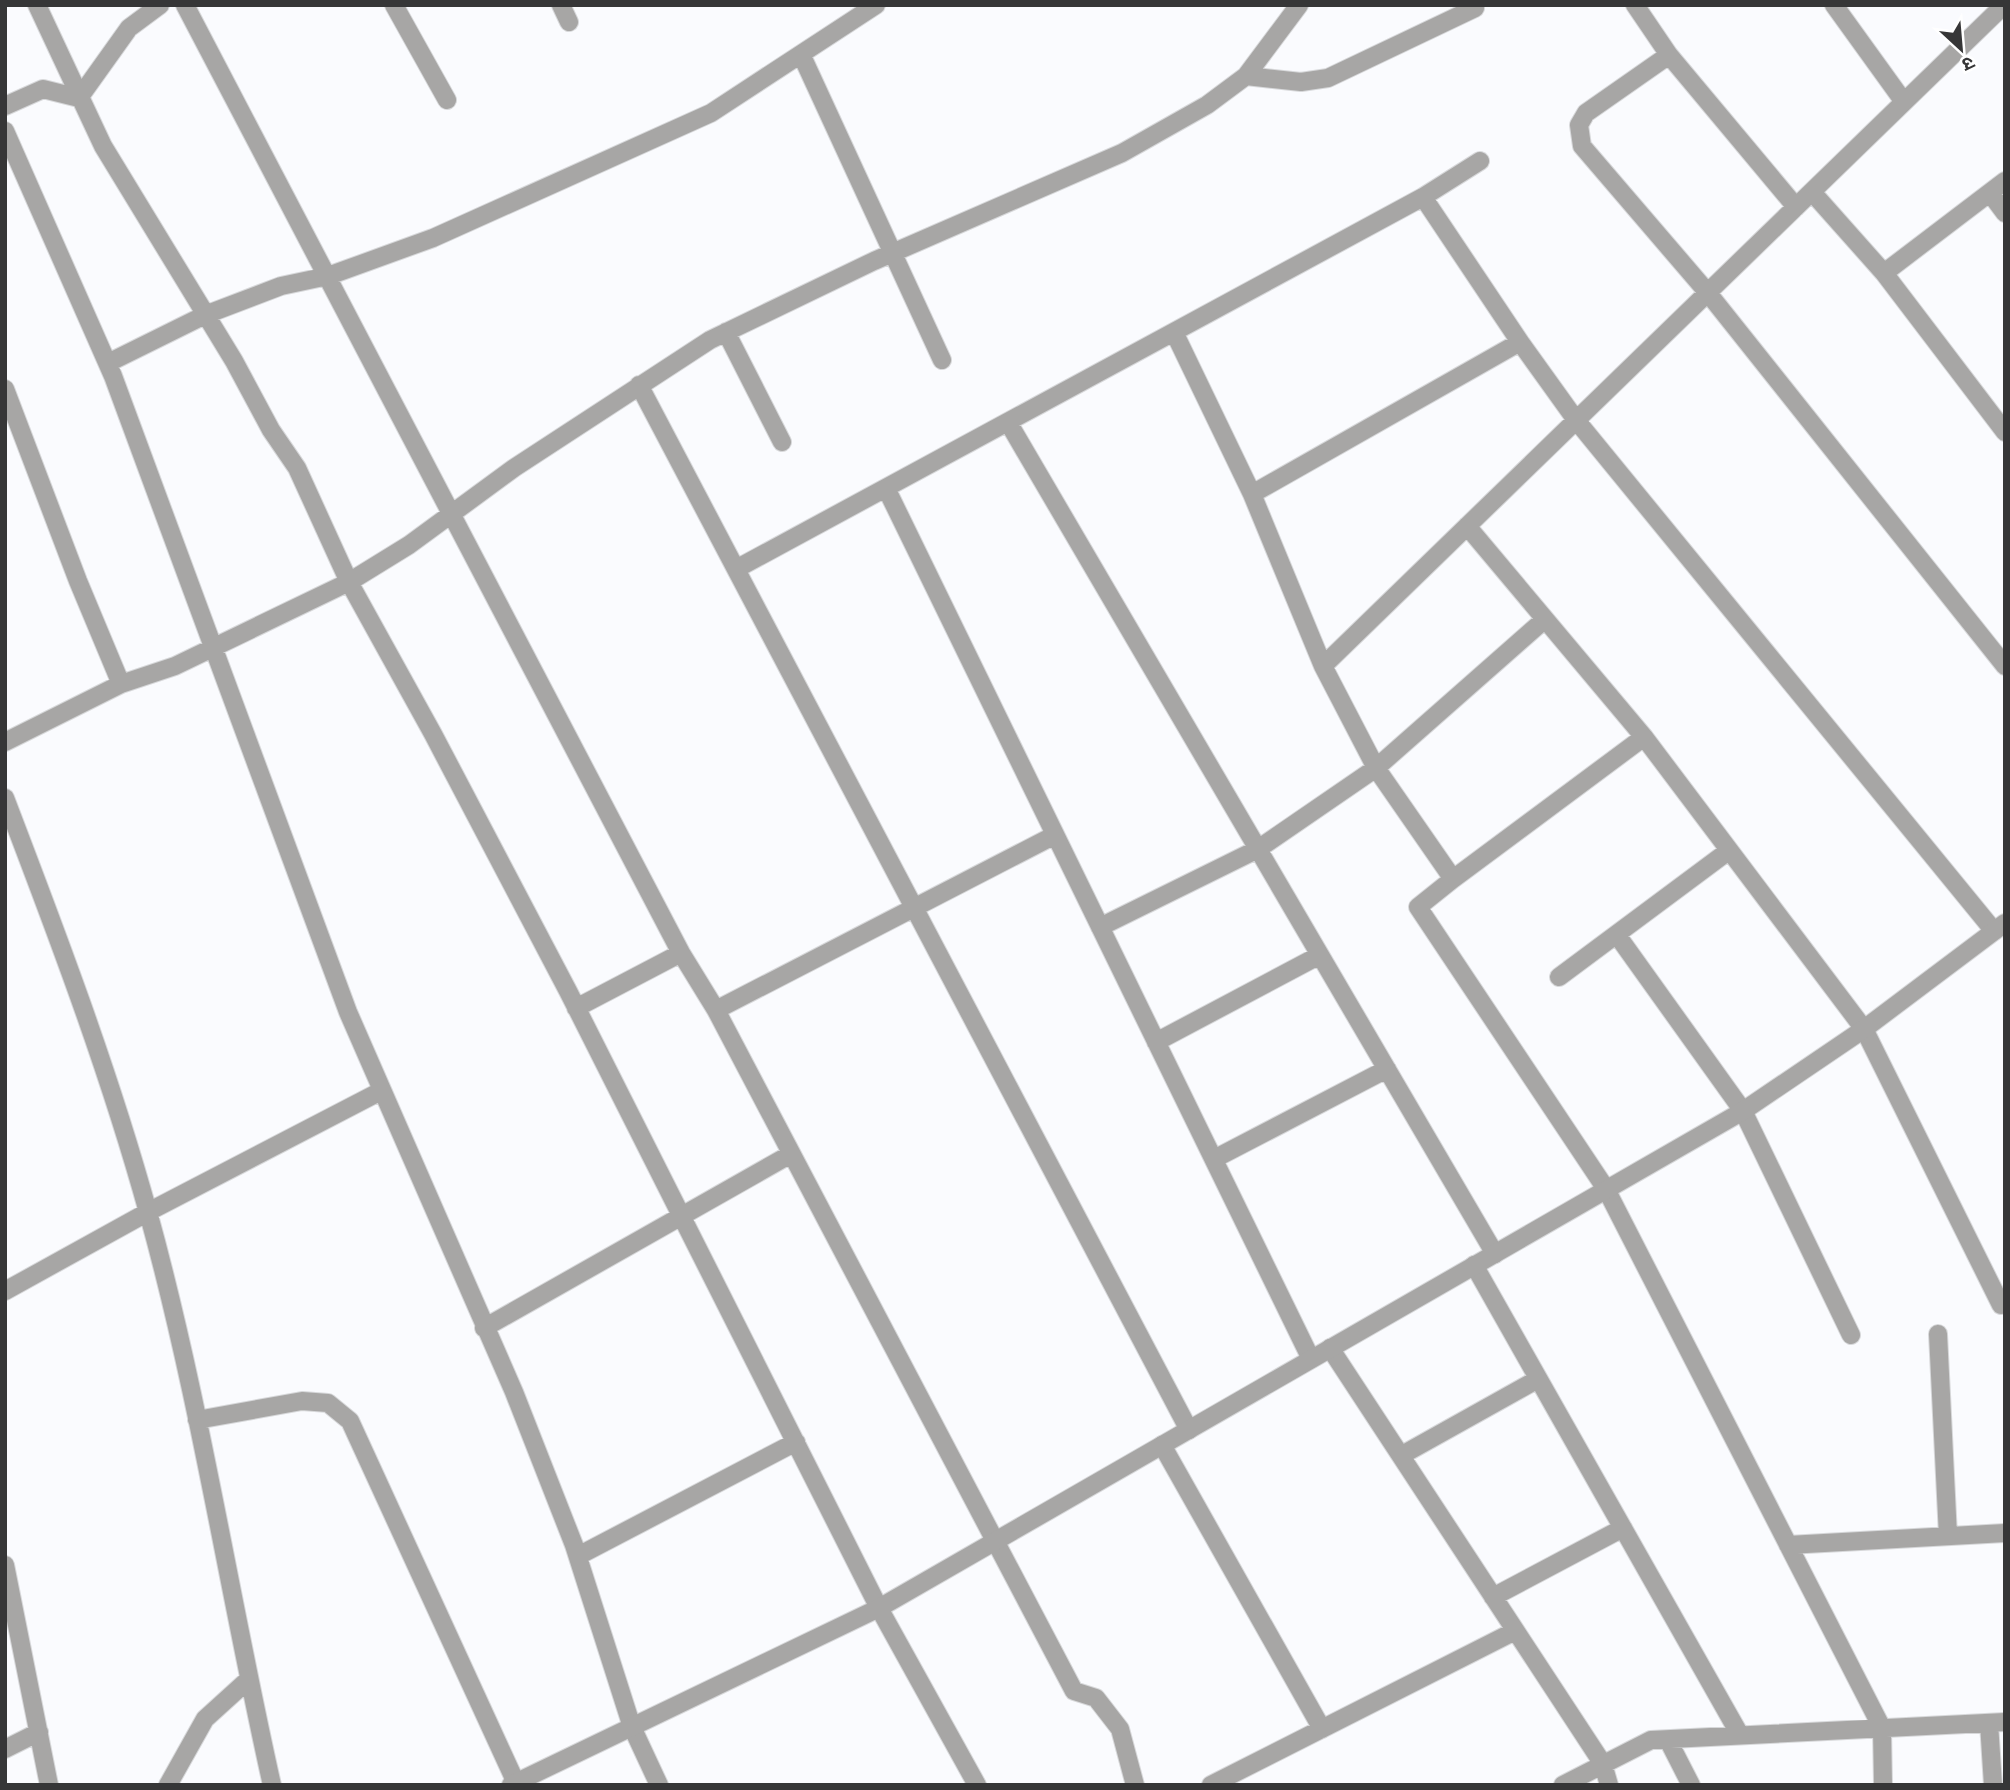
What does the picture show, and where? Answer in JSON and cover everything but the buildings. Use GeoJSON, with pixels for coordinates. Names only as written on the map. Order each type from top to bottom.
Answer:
{"type":"FeatureCollection","features":[{"type":"Feature","properties":{"kind":"street"},"geometry":{"type":"LineString","coordinates":[[37,5],[103,146],[271,430],[297,468],[349,582],[433,734],[576,1008],[879,1608],[976,1785]]}},
{"type":"Feature","properties":{"kind":"street"},"geometry":{"type":"LineString","coordinates":[[79,97],[129,28],[160,5]]}},
{"type":"Feature","properties":{"kind":"street"},"geometry":{"type":"LineString","coordinates":[[185,5],[681,953],[716,1010],[1074,1691],[1096,1698],[1120,1729],[1135,1785]]}},
{"type":"Feature","properties":{"kind":"street"},"geometry":{"type":"LineString","coordinates":[[394,5],[447,100]]}},
{"type":"Feature","properties":{"kind":"street"},"geometry":{"type":"LineString","coordinates":[[561,5],[569,22]]}},
{"type":"Feature","properties":{"kind":"street"},"geometry":{"type":"LineString","coordinates":[[108,363],[205,315],[281,286],[328,276],[433,238],[711,113],[876,5]]}},
{"type":"Feature","properties":{"kind":"street"},"geometry":{"type":"LineString","coordinates":[[5,743],[121,684],[175,666],[349,582],[639,385],[726,332],[891,253],[1122,153],[1207,105],[1246,76],[1299,5]]}},
{"type":"Feature","properties":{"kind":"street"},"geometry":{"type":"LineString","coordinates":[[1635,5],[1669,55],[1796,207]]}},
{"type":"Feature","properties":{"kind":"street"},"geometry":{"type":"LineString","coordinates":[[1834,5],[1904,102]]}},
{"type":"Feature","properties":{"kind":"street"},"geometry":{"type":"LineString","coordinates":[[1323,666],[2004,5]]}},
{"type":"Feature","properties":{"kind":"street"},"geometry":{"type":"LineString","coordinates":[[1246,76],[1301,82],[1328,78],[1475,8]]}},
{"type":"Feature","properties":{"kind":"street"},"geometry":{"type":"LineString","coordinates":[[801,54],[942,360]]}},
{"type":"Feature","properties":{"kind":"street"},"geometry":{"type":"LineString","coordinates":[[1669,55],[1587,113],[1579,125],[1578,135],[1582,146],[1708,293],[2005,666]]}},
{"type":"Feature","properties":{"kind":"street"},"geometry":{"type":"LineString","coordinates":[[5,106],[43,89],[79,97]]}},
{"type":"Feature","properties":{"kind":"street"},"geometry":{"type":"LineString","coordinates":[[5,131],[108,363],[348,1012],[514,1392],[578,1556],[632,1727],[659,1785]]}},
{"type":"Feature","properties":{"kind":"street"},"geometry":{"type":"LineString","coordinates":[[736,569],[1423,197],[1480,162]]}},
{"type":"Feature","properties":{"kind":"street"},"geometry":{"type":"LineString","coordinates":[[1884,273],[2005,181]]}},
{"type":"Feature","properties":{"kind":"street"},"geometry":{"type":"LineString","coordinates":[[1812,192],[1884,273],[2005,432]]}},
{"type":"Feature","properties":{"kind":"street"},"geometry":{"type":"LineString","coordinates":[[1990,193],[2005,213]]}},
{"type":"Feature","properties":{"kind":"street"},"geometry":{"type":"LineString","coordinates":[[197,1420],[302,1401],[328,1403],[350,1421],[514,1784],[879,1608],[1162,1446],[1743,1111],[1864,1029],[1999,928],[1576,420],[1423,197]]}},
{"type":"Feature","properties":{"kind":"street"},"geometry":{"type":"LineString","coordinates":[[726,332],[782,442]]}},
{"type":"Feature","properties":{"kind":"street"},"geometry":{"type":"LineString","coordinates":[[1174,332],[1252,494],[1323,666],[1376,768],[1453,879]]}},
{"type":"Feature","properties":{"kind":"street"},"geometry":{"type":"LineString","coordinates":[[1252,494],[1520,342]]}},
{"type":"Feature","properties":{"kind":"street"},"geometry":{"type":"LineString","coordinates":[[639,385],[1189,1430]]}},
{"type":"Feature","properties":{"kind":"street"},"geometry":{"type":"LineString","coordinates":[[5,389],[78,581],[121,684]]}},
{"type":"Feature","properties":{"kind":"street"},"geometry":{"type":"LineString","coordinates":[[1009,422],[1495,1254]]}},
{"type":"Feature","properties":{"kind":"street"},"geometry":{"type":"LineString","coordinates":[[886,488],[1311,1359]]}},
{"type":"Feature","properties":{"kind":"street"},"geometry":{"type":"LineString","coordinates":[[1468,526],[1644,737],[1727,852],[1864,1029],[2001,1305]]}},
{"type":"Feature","properties":{"kind":"street"},"geometry":{"type":"LineString","coordinates":[[1100,927],[1258,849],[1376,768],[1544,620]]}},
{"type":"Feature","properties":{"kind":"street"},"geometry":{"type":"LineString","coordinates":[[1644,737],[1418,907],[1606,1189],[1882,1728],[1883,1785]]}},
{"type":"Feature","properties":{"kind":"street"},"geometry":{"type":"LineString","coordinates":[[5,798],[74,979],[148,1212],[197,1420],[248,1680],[272,1785]]}},
{"type":"Feature","properties":{"kind":"street"},"geometry":{"type":"LineString","coordinates":[[716,1010],[1055,835]]}},
{"type":"Feature","properties":{"kind":"street"},"geometry":{"type":"LineString","coordinates":[[1559,977],[1727,852]]}},
{"type":"Feature","properties":{"kind":"street"},"geometry":{"type":"LineString","coordinates":[[1617,935],[1743,1111],[1851,1335]]}},
{"type":"Feature","properties":{"kind":"street"},"geometry":{"type":"LineString","coordinates":[[576,1008],[681,953]]}},
{"type":"Feature","properties":{"kind":"street"},"geometry":{"type":"LineString","coordinates":[[1156,1042],[1321,955]]}},
{"type":"Feature","properties":{"kind":"street"},"geometry":{"type":"LineString","coordinates":[[1214,1159],[1387,1069]]}},
{"type":"Feature","properties":{"kind":"street"},"geometry":{"type":"LineString","coordinates":[[5,1291],[148,1212],[382,1091]]}},
{"type":"Feature","properties":{"kind":"street"},"geometry":{"type":"LineString","coordinates":[[484,1328],[791,1154]]}},
{"type":"Feature","properties":{"kind":"street"},"geometry":{"type":"LineString","coordinates":[[1474,1265],[1740,1735]]}},
{"type":"Feature","properties":{"kind":"street"},"geometry":{"type":"LineString","coordinates":[[1938,1334],[1948,1536]]}},
{"type":"Feature","properties":{"kind":"street"},"geometry":{"type":"LineString","coordinates":[[1330,1348],[1603,1764],[1609,1785]]}},
{"type":"Feature","properties":{"kind":"street"},"geometry":{"type":"LineString","coordinates":[[1402,1455],[1538,1379]]}},
{"type":"Feature","properties":{"kind":"street"},"geometry":{"type":"LineString","coordinates":[[578,1556],[796,1442]]}},
{"type":"Feature","properties":{"kind":"street"},"geometry":{"type":"LineString","coordinates":[[1162,1446],[1322,1729]]}},
{"type":"Feature","properties":{"kind":"street"},"geometry":{"type":"LineString","coordinates":[[1493,1597],[1623,1528]]}},
{"type":"Feature","properties":{"kind":"street"},"geometry":{"type":"LineString","coordinates":[[1788,1545],[2005,1533]]}},
{"type":"Feature","properties":{"kind":"street"},"geometry":{"type":"LineString","coordinates":[[5,1564],[10,1616],[49,1785]]}},
{"type":"Feature","properties":{"kind":"street"},"geometry":{"type":"LineString","coordinates":[[1211,1785],[1516,1631]]}},
{"type":"Feature","properties":{"kind":"street"},"geometry":{"type":"LineString","coordinates":[[168,1785],[205,1719],[248,1680]]}},
{"type":"Feature","properties":{"kind":"street"},"geometry":{"type":"LineString","coordinates":[[1563,1785],[1651,1740],[1997,1723],[1993,1785]]}},
{"type":"Feature","properties":{"kind":"street"},"geometry":{"type":"LineString","coordinates":[[5,1749],[38,1732]]}},
{"type":"Feature","properties":{"kind":"street"},"geometry":{"type":"LineString","coordinates":[[1668,1740],[1690,1785]]}}]}
